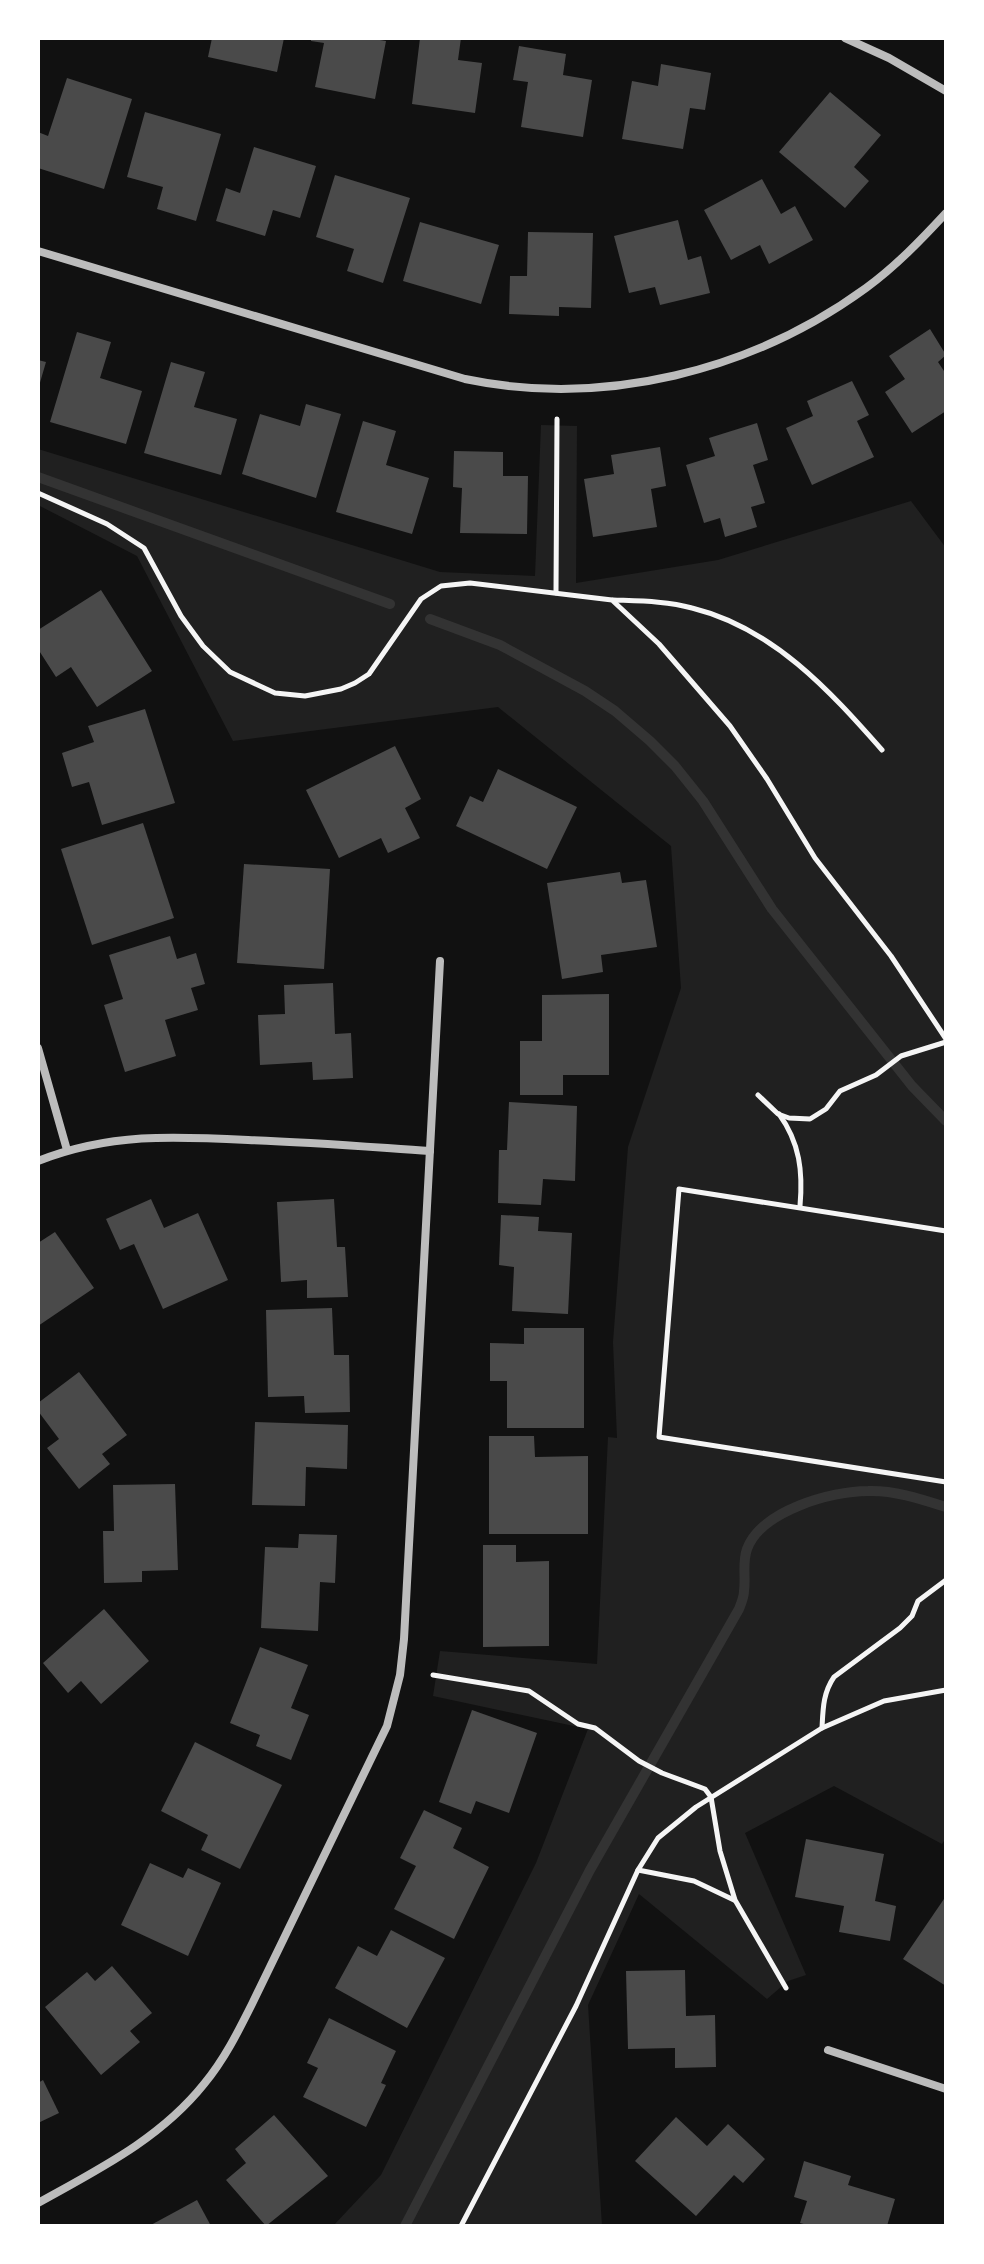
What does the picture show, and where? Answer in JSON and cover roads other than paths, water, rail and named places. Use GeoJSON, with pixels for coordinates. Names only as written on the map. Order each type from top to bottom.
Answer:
{"type":"FeatureCollection","features":[{"type":"Feature","properties":{"kind":"street"},"geometry":{"type":"LineString","coordinates":[[845,38],[889,58],[946,91]]}},
{"type":"Feature","properties":{"kind":"street"},"geometry":{"type":"LineString","coordinates":[[38,251],[465,379],[530,389],[579,389],[638,383],[700,370],[783,337],[866,288],[906,254],[946,213]]}},
{"type":"Feature","properties":{"kind":"street"},"geometry":{"type":"LineString","coordinates":[[38,2203],[140,2144],[168,2123],[221,2061],[246,2016],[387,1726],[400,1675],[404,1639],[440,961]]}},
{"type":"Feature","properties":{"kind":"street"},"geometry":{"type":"LineString","coordinates":[[38,1048],[67,1150]]}},
{"type":"Feature","properties":{"kind":"street"},"geometry":{"type":"LineString","coordinates":[[38,1161],[100,1142],[175,1136],[430,1151]]}},
{"type":"Feature","properties":{"kind":"street"},"geometry":{"type":"LineString","coordinates":[[828,2050],[946,2089]]}},
{"type":"Feature","properties":{"kind":"waterway"},"geometry":{"type":"LineString","coordinates":[[38,477],[390,604]]}},
{"type":"Feature","properties":{"kind":"waterway"},"geometry":{"type":"LineString","coordinates":[[430,619],[500,645],[585,691],[615,711],[650,741],[703,801],[772,909],[912,1086],[946,1121]]}},
{"type":"Feature","properties":{"kind":"waterway"},"geometry":{"type":"LineString","coordinates":[[405,2226],[590,1870],[739,1609],[744,1593],[747,1549],[755,1536],[767,1524],[799,1506],[853,1492],[898,1494],[946,1507]]}}]}
